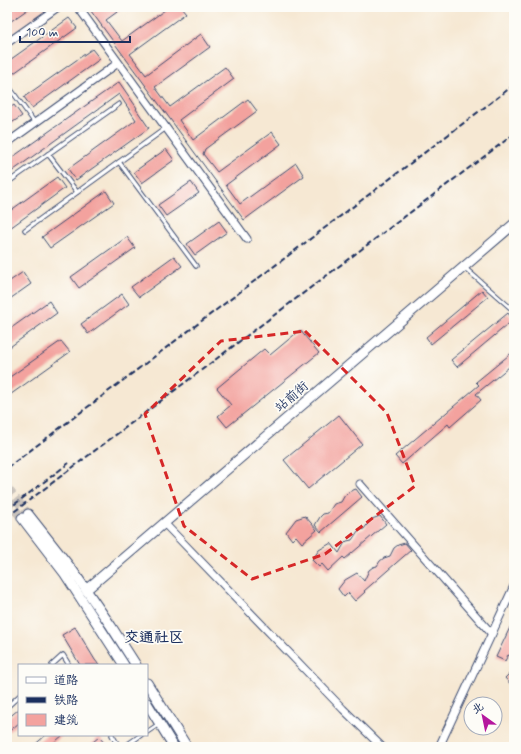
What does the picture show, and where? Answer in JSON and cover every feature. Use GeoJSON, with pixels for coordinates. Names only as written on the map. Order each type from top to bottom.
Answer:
{"type":"FeatureCollection","features":[{"type":"Feature","properties":{"kind":"street"},"geometry":{"type":"LineString","coordinates":[[7,43],[58,7]]}},
{"type":"Feature","properties":{"kind":"street"},"geometry":{"type":"LineString","coordinates":[[78,7],[247,239]]}},
{"type":"Feature","properties":{"kind":"street"},"geometry":{"type":"LineString","coordinates":[[7,143],[118,63]]}},
{"type":"Feature","properties":{"kind":"street","name":"站前街"},"geometry":{"type":"LineString","coordinates":[[86,590],[514,224]]}},
{"type":"Feature","properties":{"kind":"street"},"geometry":{"type":"LineString","coordinates":[[360,484],[492,634]]}},
{"type":"Feature","properties":{"kind":"street"},"geometry":{"type":"LineString","coordinates":[[123,664],[65,574],[25,516],[73,571],[135,664]]}},
{"type":"Feature","properties":{"kind":"street"},"geometry":{"type":"LineString","coordinates":[[164,523],[343,709],[382,747]]}},
{"type":"Feature","properties":{"kind":"street"},"geometry":{"type":"LineString","coordinates":[[439,747],[514,586]]}},
{"type":"Feature","properties":{"kind":"street"},"geometry":{"type":"LineString","coordinates":[[148,685],[187,747]]}},
{"type":"Feature","properties":{"kind":"street"},"geometry":{"type":"LineString","coordinates":[[148,705],[174,747]]}},
{"type":"Feature","properties":{"kind":"lane"},"geometry":{"type":"LineString","coordinates":[[7,84],[35,123]]}},
{"type":"Feature","properties":{"kind":"lane"},"geometry":{"type":"LineString","coordinates":[[7,183],[119,104]]}},
{"type":"Feature","properties":{"kind":"lane"},"geometry":{"type":"LineString","coordinates":[[25,230],[166,128]]}},
{"type":"Feature","properties":{"kind":"lane"},"geometry":{"type":"LineString","coordinates":[[48,154],[77,192]]}},
{"type":"Feature","properties":{"kind":"lane"},"geometry":{"type":"LineString","coordinates":[[119,162],[196,266]]}},
{"type":"Feature","properties":{"kind":"lane"},"geometry":{"type":"LineString","coordinates":[[464,267],[514,311]]}},
{"type":"Feature","properties":{"kind":"lane"},"geometry":{"type":"LineString","coordinates":[[53,664],[63,655],[68,664]]}},
{"type":"Feature","properties":{"kind":"lane"},"geometry":{"type":"LineString","coordinates":[[7,706],[18,697]]}},
{"type":"Feature","properties":{"kind":"lane"},"geometry":{"type":"LineString","coordinates":[[148,731],[160,724]]}},
{"type":"Feature","properties":{"kind":"lane"},"geometry":{"type":"LineString","coordinates":[[113,736],[119,747]]}},
{"type":"Feature","properties":{"kind":"lane"},"geometry":{"type":"LineString","coordinates":[[124,747],[140,736]]}},
{"type":"Feature","properties":{"kind":"highlighted area"},"geometry":{"type":"Polygon","coordinates":[[[305,331],[387,413],[415,486],[325,554],[252,579],[184,526],[145,414],[221,341],[305,331]]]}},
{"type":"Feature","properties":{"kind":"shaded area"},"geometry":{"type":"Polygon","coordinates":[[[7,7],[50,7],[7,37],[7,7]]]}},
{"type":"Feature","properties":{"kind":"building"},"geometry":{"type":"Polygon","coordinates":[[[7,7],[31,7],[7,24],[7,7]]]}},
{"type":"Feature","properties":{"kind":"building"},"geometry":{"type":"Polygon","coordinates":[[[88,7],[124,7],[106,20],[122,41],[169,7],[181,7],[186,13],[130,54],[146,75],[201,34],[210,47],[155,87],[170,107],[225,67],[234,79],[179,120],[193,140],[248,99],[257,111],[205,149],[203,154],[217,172],[272,132],[281,144],[226,185],[240,204],[296,163],[304,176],[244,220],[88,7]]]}},
{"type":"Feature","properties":{"kind":"building"},"geometry":{"type":"Polygon","coordinates":[[[69,18],[77,28],[7,78],[7,62],[69,18]]]}},
{"type":"Feature","properties":{"kind":"building"},"geometry":{"type":"Polygon","coordinates":[[[92,49],[100,59],[32,108],[24,97],[92,49]]]}},
{"type":"Feature","properties":{"kind":"building"},"geometry":{"type":"Polygon","coordinates":[[[119,82],[149,128],[76,180],[68,169],[136,120],[119,94],[7,175],[7,161],[119,82]]]}},
{"type":"Feature","properties":{"kind":"building"},"geometry":{"type":"Polygon","coordinates":[[[14,105],[22,116],[7,126],[7,110],[14,105]]]}},
{"type":"Feature","properties":{"kind":"building"},"geometry":{"type":"Polygon","coordinates":[[[166,149],[174,160],[142,183],[134,172],[166,149]]]}},
{"type":"Feature","properties":{"kind":"building"},"geometry":{"type":"Polygon","coordinates":[[[57,177],[65,188],[10,228],[7,224],[7,213],[57,177]]]}},
{"type":"Feature","properties":{"kind":"building"},"geometry":{"type":"Polygon","coordinates":[[[191,182],[199,193],[166,216],[158,205],[191,182]]]}},
{"type":"Feature","properties":{"kind":"building"},"geometry":{"type":"Polygon","coordinates":[[[106,191],[114,203],[50,248],[42,237],[106,191]]]}},
{"type":"Feature","properties":{"kind":"building"},"geometry":{"type":"Polygon","coordinates":[[[219,221],[227,232],[195,255],[187,244],[219,221]]]}},
{"type":"Feature","properties":{"kind":"building"},"geometry":{"type":"Polygon","coordinates":[[[127,237],[135,248],[79,288],[71,277],[127,237]]]}},
{"type":"Feature","properties":{"kind":"building"},"geometry":{"type":"Polygon","coordinates":[[[174,256],[182,266],[139,297],[131,287],[174,256]]]}},
{"type":"Feature","properties":{"kind":"building"},"geometry":{"type":"Polygon","coordinates":[[[23,272],[31,284],[7,301],[7,283],[23,272]]]}},
{"type":"Feature","properties":{"kind":"building"},"geometry":{"type":"Polygon","coordinates":[[[482,290],[488,297],[431,344],[426,337],[482,290]]]}},
{"type":"Feature","properties":{"kind":"building"},"geometry":{"type":"Polygon","coordinates":[[[122,294],[129,304],[88,334],[81,324],[122,294]]]}},
{"type":"Feature","properties":{"kind":"building"},"geometry":{"type":"Polygon","coordinates":[[[49,301],[57,313],[7,349],[7,331],[49,301]]]}},
{"type":"Feature","properties":{"kind":"building"},"geometry":{"type":"Polygon","coordinates":[[[508,313],[513,320],[457,367],[451,360],[508,313]]]}},
{"type":"Feature","properties":{"kind":"building"},"geometry":{"type":"Polygon","coordinates":[[[300,330],[319,353],[227,427],[218,416],[231,405],[217,388],[264,349],[270,355],[300,330]]]}},
{"type":"Feature","properties":{"kind":"building"},"geometry":{"type":"Polygon","coordinates":[[[61,341],[70,352],[7,397],[7,379],[61,341]]]}},
{"type":"Feature","properties":{"kind":"building"},"geometry":{"type":"Polygon","coordinates":[[[514,351],[514,363],[476,394],[481,400],[450,427],[448,424],[402,464],[395,456],[479,385],[476,382],[514,351]]]}},
{"type":"Feature","properties":{"kind":"building"},"geometry":{"type":"Polygon","coordinates":[[[339,415],[362,444],[308,489],[284,460],[339,415]]]}},
{"type":"Feature","properties":{"kind":"building"},"geometry":{"type":"Polygon","coordinates":[[[356,489],[362,497],[321,532],[315,525],[320,517],[323,514],[328,513],[334,504],[341,502],[348,492],[356,489]]]}},
{"type":"Feature","properties":{"kind":"building"},"geometry":{"type":"Polygon","coordinates":[[[305,516],[317,530],[302,543],[296,536],[292,540],[286,532],[296,519],[305,516]]]}},
{"type":"Feature","properties":{"kind":"building"},"geometry":{"type":"Polygon","coordinates":[[[380,516],[386,524],[345,559],[343,557],[328,571],[322,564],[319,567],[312,560],[319,550],[331,543],[339,553],[344,544],[347,541],[352,540],[358,531],[364,529],[372,519],[380,516]]]}},
{"type":"Feature","properties":{"kind":"building"},"geometry":{"type":"Polygon","coordinates":[[[405,543],[411,550],[364,591],[365,592],[355,601],[348,593],[344,597],[338,589],[345,580],[357,573],[364,581],[369,570],[377,566],[384,558],[390,556],[394,548],[398,545],[405,543]]]}},
{"type":"Feature","properties":{"kind":"building"},"geometry":{"type":"Polygon","coordinates":[[[514,619],[514,649],[505,661],[496,657],[514,619]]]}},
{"type":"Feature","properties":{"kind":"building"},"geometry":{"type":"Polygon","coordinates":[[[75,627],[98,664],[79,664],[62,635],[75,627]]]}},
{"type":"Feature","properties":{"kind":"building"},"geometry":{"type":"Polygon","coordinates":[[[514,669],[514,688],[505,678],[514,669]]]}},
{"type":"Feature","properties":{"kind":"building"},"geometry":{"type":"Polygon","coordinates":[[[18,710],[18,724],[7,733],[7,719],[18,710]]]}},
{"type":"Feature","properties":{"kind":"building"},"geometry":{"type":"Polygon","coordinates":[[[45,736],[62,736],[49,747],[32,747],[45,736]]]}},
{"type":"Feature","properties":{"kind":"building"},"geometry":{"type":"Polygon","coordinates":[[[99,737],[108,747],[87,747],[99,737]]]}},
{"type":"Feature","properties":{"kind":"tunnel"},"geometry":{"type":"LineString","coordinates":[[7,488],[28,514]]}},
{"type":"Feature","properties":{"kind":"tunnel"},"geometry":{"type":"LineString","coordinates":[[7,500],[22,518]]}},
{"type":"Feature","properties":{"kind":"railway"},"geometry":{"type":"LineString","coordinates":[[7,468],[514,85]]}},
{"type":"Feature","properties":{"kind":"railway"},"geometry":{"type":"LineString","coordinates":[[7,517],[514,134]]}},
{"type":"Feature","properties":{"kind":"railway"},"geometry":{"type":"LineString","coordinates":[[7,510],[69,463]]}},
{"type":"Feature","properties":{"kind":"district","name":"交通社区"},"geometry":{"type":"Point","coordinates":[154,638]}}]}
